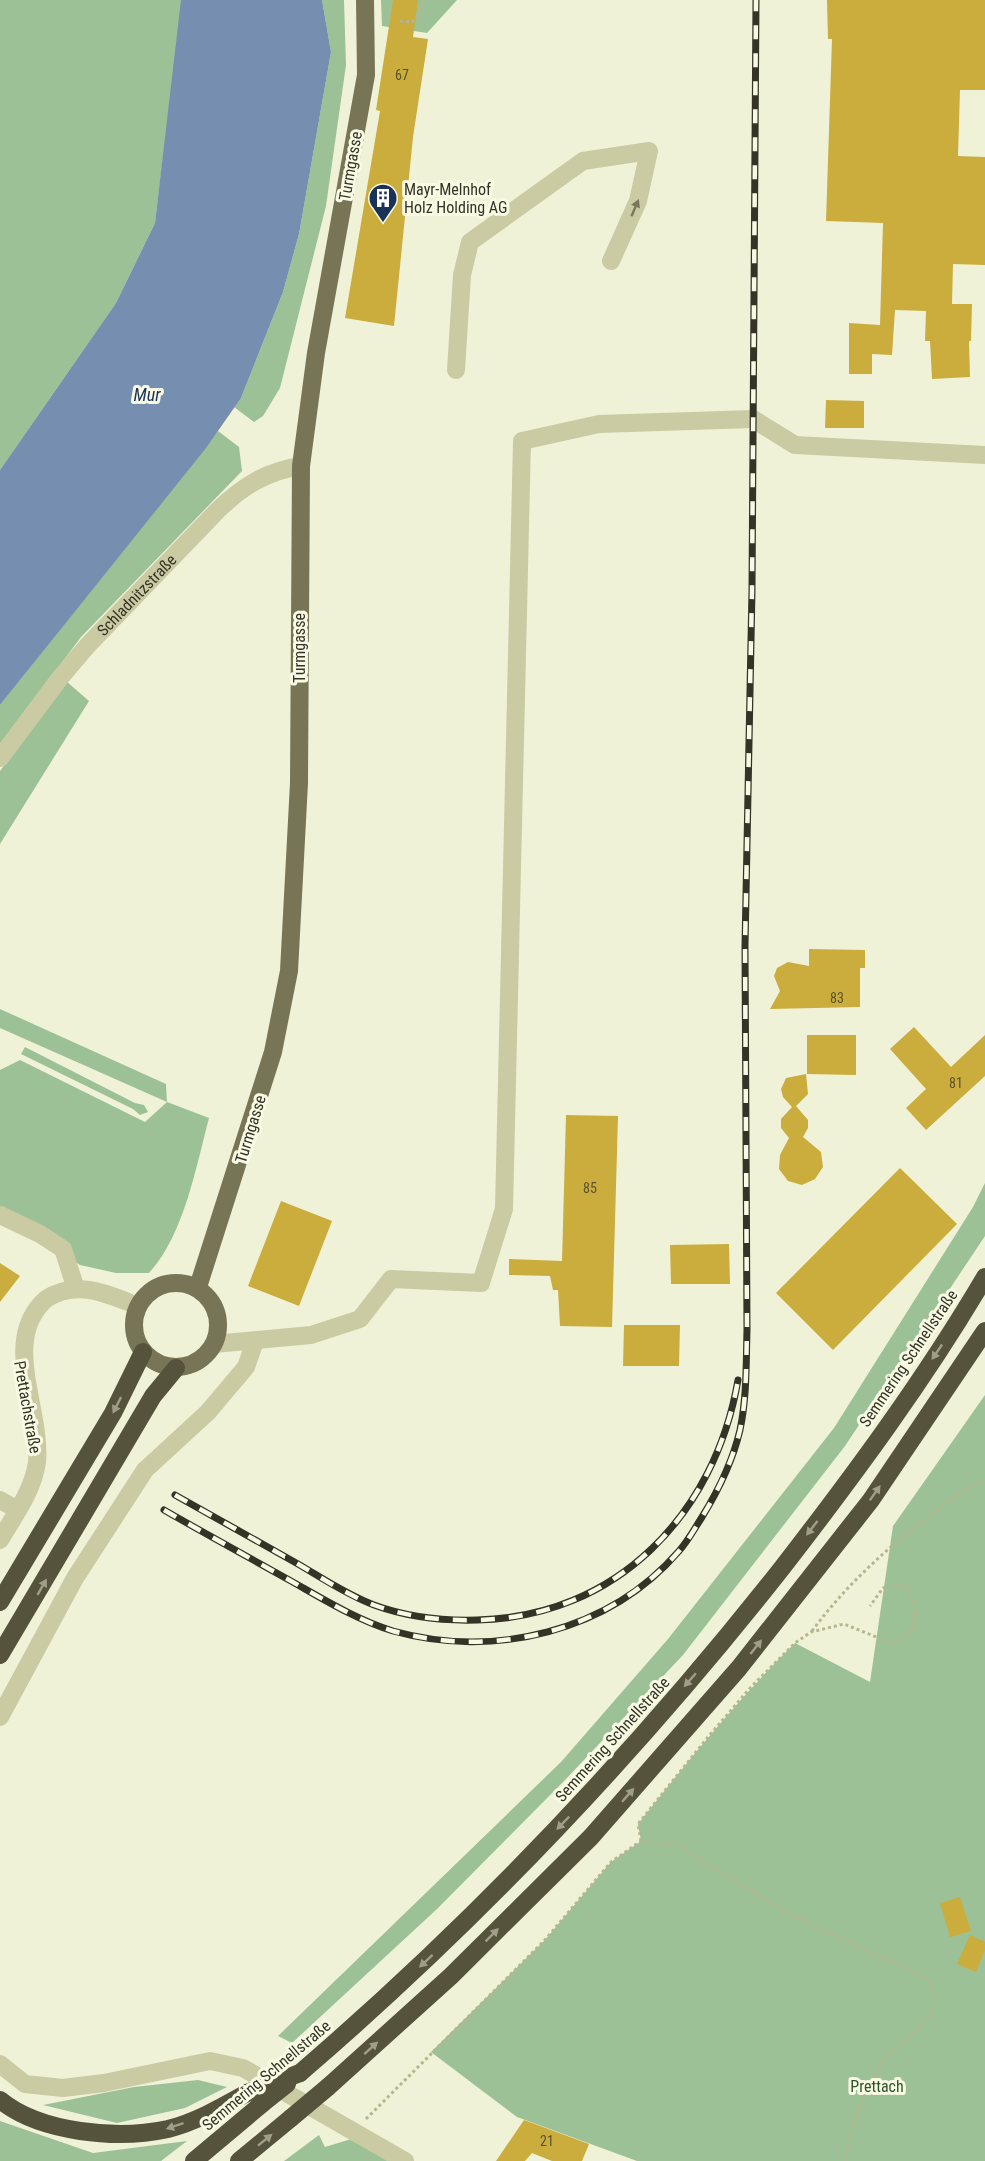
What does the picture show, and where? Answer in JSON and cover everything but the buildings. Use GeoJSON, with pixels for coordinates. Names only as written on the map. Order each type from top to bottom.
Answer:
{"type":"FeatureCollection","features":[{"type":"Feature","properties":{"kind":"highway","name":"Semmering Schnellstraße"},"geometry":{"type":"LineString","coordinates":[[194,2161],[375,2008],[505,1884],[604,1780],[719,1648],[847,1484],[985,1277]]}},
{"type":"Feature","properties":{"kind":"highway"},"geometry":{"type":"LineString","coordinates":[[238,2161],[328,2087],[451,1976],[591,1837],[739,1668],[871,1500],[985,1331]]}},
{"type":"Feature","properties":{"kind":"highway"},"geometry":{"type":"LineString","coordinates":[[0,1602],[113,1413],[143,1352]]}},
{"type":"Feature","properties":{"kind":"highway"},"geometry":{"type":"LineString","coordinates":[[0,1654],[153,1396],[176,1368]]}},
{"type":"Feature","properties":{"kind":"highway"},"geometry":{"type":"LineString","coordinates":[[0,1666],[12,1637]]}},
{"type":"Feature","properties":{"kind":"highway"},"geometry":{"type":"LineString","coordinates":[[0,2100],[41,2122],[84,2132],[126,2134],[178,2126],[207,2116],[247,2093],[300,2073]]}},
{"type":"Feature","properties":{"kind":"main road","name":"Turmgasse"},"geometry":{"type":"LineString","coordinates":[[198,1287],[273,1052],[289,971],[299,783],[301,466],[316,353],[366,75],[365,0]]}},
{"type":"Feature","properties":{"kind":"main road"},"geometry":{"type":"LineString","coordinates":[[183,1282],[198,1287],[217,1311],[219,1327],[214,1344],[204,1357],[190,1365],[176,1368],[158,1363],[143,1352],[135,1338],[134,1321],[138,1306],[148,1292],[165,1283],[183,1282]]}},
{"type":"Feature","properties":{"kind":"street"},"geometry":{"type":"LineString","coordinates":[[456,370],[462,275],[470,243],[583,161],[649,151],[638,201],[611,261]]}},
{"type":"Feature","properties":{"kind":"street"},"geometry":{"type":"LineString","coordinates":[[214,1344],[312,1335],[360,1319],[391,1279],[482,1283],[504,1209],[522,441],[599,424],[753,419],[795,446],[985,455]]}},
{"type":"Feature","properties":{"kind":"street","name":"Schladnitzstraße"},"geometry":{"type":"LineString","coordinates":[[0,758],[88,645],[230,498],[256,479],[276,471],[301,466]]}},
{"type":"Feature","properties":{"kind":"street"},"geometry":{"type":"LineString","coordinates":[[0,1215],[40,1234],[63,1249],[76,1289]]}},
{"type":"Feature","properties":{"kind":"street","name":"Prettachstraße"},"geometry":{"type":"LineString","coordinates":[[0,1540],[29,1490],[37,1461],[35,1440],[19,1373],[20,1335],[26,1321],[40,1304],[63,1291],[76,1289],[102,1291],[138,1306]]}},
{"type":"Feature","properties":{"kind":"street"},"geometry":{"type":"LineString","coordinates":[[0,1717],[75,1578],[145,1470],[208,1412],[246,1366],[255,1341]]}},
{"type":"Feature","properties":{"kind":"street"},"geometry":{"type":"LineString","coordinates":[[0,1500],[18,1510]]}},
{"type":"Feature","properties":{"kind":"street"},"geometry":{"type":"LineString","coordinates":[[0,2064],[25,2084],[63,2088],[104,2083],[210,2061],[243,2068],[405,2161]]}},
{"type":"Feature","properties":{"kind":"path"},"geometry":{"type":"LineString","coordinates":[[400,21],[412,22],[418,16],[423,0]]}},
{"type":"Feature","properties":{"kind":"path"},"geometry":{"type":"LineString","coordinates":[[811,1632],[832,1603],[873,1565],[948,1501],[985,1478]]}},
{"type":"Feature","properties":{"kind":"path"},"geometry":{"type":"LineString","coordinates":[[641,1841],[638,1824],[751,1687],[795,1642],[811,1632],[844,1624],[891,1643],[911,1633],[916,1612],[907,1584],[883,1588],[870,1606]]}},
{"type":"Feature","properties":{"kind":"path"},"geometry":{"type":"LineString","coordinates":[[354,2131],[544,1941],[612,1862],[641,1841],[676,1844],[787,1913],[926,1978],[935,1991],[935,2004],[927,2021],[883,2061],[867,2091],[845,2161]]}},
{"type":"Feature","properties":{"kind":"green space"},"geometry":{"type":"Polygon","coordinates":[[[0,0],[181,0],[182,3],[155,223],[116,303],[0,470],[0,0]]]}},
{"type":"Feature","properties":{"kind":"green space"},"geometry":{"type":"Polygon","coordinates":[[[322,0],[344,0],[346,65],[326,206],[280,388],[263,416],[254,422],[234,407],[241,398],[283,292],[299,234],[331,52],[322,0]]]}},
{"type":"Feature","properties":{"kind":"green space"},"geometry":{"type":"Polygon","coordinates":[[[381,0],[457,0],[427,33],[382,26],[381,0]]]}},
{"type":"Feature","properties":{"kind":"green space"},"geometry":{"type":"Polygon","coordinates":[[[218,431],[239,447],[242,471],[81,637],[0,746],[0,705],[218,431]]]}},
{"type":"Feature","properties":{"kind":"green space"},"geometry":{"type":"Polygon","coordinates":[[[66,681],[89,701],[0,844],[0,771],[66,681]]]}},
{"type":"Feature","properties":{"kind":"green space"},"geometry":{"type":"Polygon","coordinates":[[[0,1009],[166,1084],[167,1102],[0,1028],[0,1009]]]}},
{"type":"Feature","properties":{"kind":"green space"},"geometry":{"type":"Polygon","coordinates":[[[25,1047],[135,1103],[144,1105],[148,1112],[140,1115],[133,1109],[21,1054],[25,1047]]]}},
{"type":"Feature","properties":{"kind":"green space"},"geometry":{"type":"Polygon","coordinates":[[[20,1060],[145,1122],[167,1102],[209,1118],[194,1179],[180,1220],[171,1240],[149,1273],[116,1273],[80,1265],[0,1211],[0,1070],[20,1060]]]}},
{"type":"Feature","properties":{"kind":"green space"},"geometry":{"type":"Polygon","coordinates":[[[985,1183],[985,1236],[845,1446],[683,1655],[566,1779],[437,1909],[292,2043],[278,2036],[561,1762],[668,1639],[834,1428],[973,1207],[985,1183]]]}},
{"type":"Feature","properties":{"kind":"green space","name":"Prettach"},"geometry":{"type":"Polygon","coordinates":[[[985,1395],[985,2161],[637,2161],[517,2117],[431,2052],[544,1941],[611,1862],[641,1841],[638,1824],[733,1708],[795,1643],[870,1682],[893,1526],[985,1395]]]}},
{"type":"Feature","properties":{"kind":"green space"},"geometry":{"type":"Polygon","coordinates":[[[198,2080],[227,2087],[185,2108],[117,2123],[43,2105],[134,2087],[198,2080]]]}},
{"type":"Feature","properties":{"kind":"green space"},"geometry":{"type":"Polygon","coordinates":[[[0,2121],[93,2153],[187,2141],[161,2161],[0,2161],[0,2121]]]}},
{"type":"Feature","properties":{"kind":"green space"},"geometry":{"type":"Polygon","coordinates":[[[319,2135],[325,2147],[361,2136],[405,2161],[284,2161],[319,2135]]]}},
{"type":"Feature","properties":{"kind":"water","name":"Mur"},"geometry":{"type":"Polygon","coordinates":[[[181,0],[322,0],[331,52],[299,234],[283,292],[241,398],[206,448],[0,705],[0,470],[116,303],[155,223],[181,0]]]}},
{"type":"Feature","properties":{"kind":"railway"},"geometry":{"type":"LineString","coordinates":[[164,1510],[328,1602],[393,1631],[431,1639],[470,1642],[509,1639],[548,1632],[584,1619],[619,1602],[651,1579],[688,1539],[714,1497],[729,1464],[740,1430],[744,1405],[747,1330],[745,946],[752,590],[756,0]]}},
{"type":"Feature","properties":{"kind":"railway"},"geometry":{"type":"LineString","coordinates":[[175,1495],[344,1591],[374,1605],[412,1615],[451,1620],[477,1620],[527,1614],[574,1600],[615,1578],[651,1549],[682,1514],[707,1474],[726,1429],[738,1380]]}},
{"type":"Feature","properties":{"kind":"place","name":"Mayr-Melnhof Holz Holding AG"},"geometry":{"type":"Point","coordinates":[383,224]}}]}
